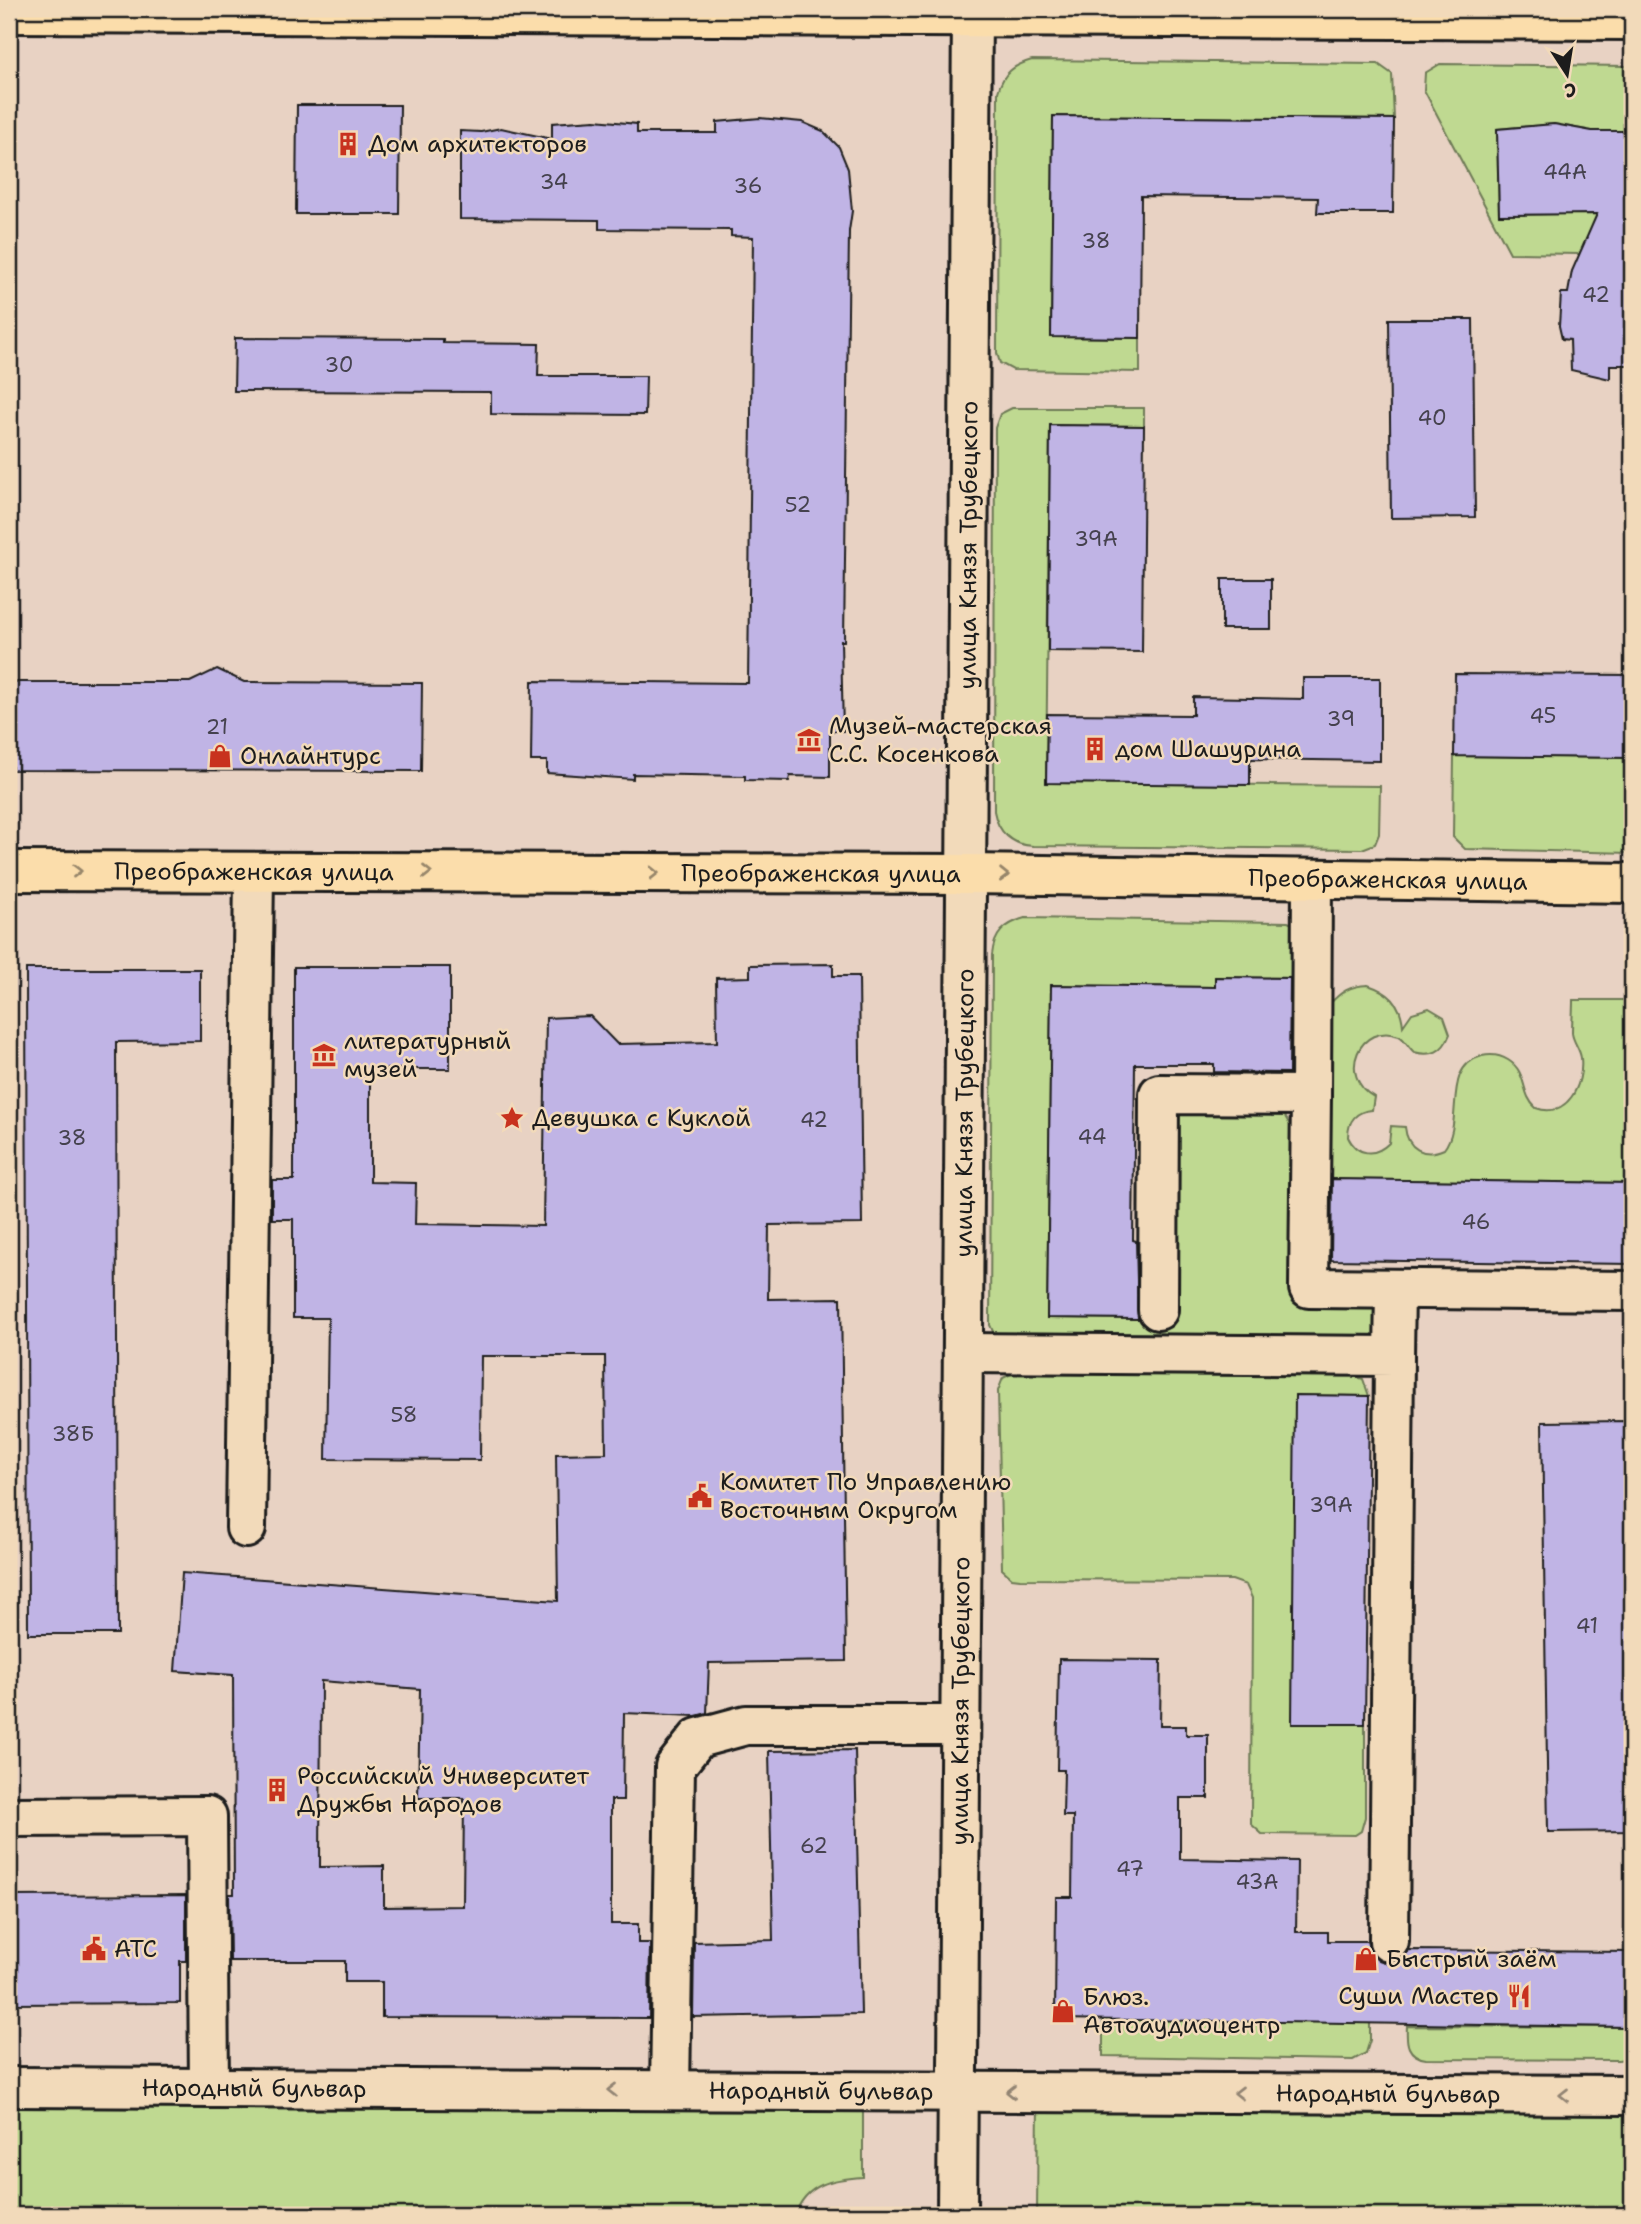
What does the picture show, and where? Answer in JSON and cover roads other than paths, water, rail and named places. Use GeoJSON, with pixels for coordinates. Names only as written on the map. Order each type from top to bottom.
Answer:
{"type":"FeatureCollection","features":[{"type":"Feature","properties":{"kind":"main road"},"geometry":{"type":"LineString","coordinates":[[9,13],[972,13],[1632,20]]}},
{"type":"Feature","properties":{"kind":"main road","name":"Преображенская улица"},"geometry":{"type":"LineString","coordinates":[[9,871],[966,874],[1632,883]]}},
{"type":"Feature","properties":{"kind":"street","name":"улица Князя Трубецкого"},"geometry":{"type":"LineString","coordinates":[[957,2215],[972,13]]}},
{"type":"Feature","properties":{"kind":"street"},"geometry":{"type":"LineString","coordinates":[[246,1528],[254,872]]}},
{"type":"Feature","properties":{"kind":"street"},"geometry":{"type":"LineString","coordinates":[[1312,878],[1309,1288],[1632,1291]]}},
{"type":"Feature","properties":{"kind":"street"},"geometry":{"type":"LineString","coordinates":[[1158,1311],[1159,1094],[1311,1095]]}},
{"type":"Feature","properties":{"kind":"street"},"geometry":{"type":"LineString","coordinates":[[1389,1941],[1395,1289]]}},
{"type":"Feature","properties":{"kind":"street"},"geometry":{"type":"LineString","coordinates":[[963,1353],[1394,1356]]}},
{"type":"Feature","properties":{"kind":"street"},"geometry":{"type":"LineString","coordinates":[[670,2090],[676,1767],[698,1738],[747,1725],[960,1725]]}},
{"type":"Feature","properties":{"kind":"street"},"geometry":{"type":"LineString","coordinates":[[9,1818],[207,1816],[209,2088]]}},
{"type":"Feature","properties":{"kind":"street","name":"Народный бульвар"},"geometry":{"type":"LineString","coordinates":[[9,2087],[1632,2095]]}},
{"type":"Feature","properties":{"kind":"place","name":"Дом архитекторов"},"geometry":{"type":"Point","coordinates":[348,144]}},
{"type":"Feature","properties":{"kind":"place","name":"Музей-мастерская С.С. Косенкова"},"geometry":{"type":"Point","coordinates":[809,740]}},
{"type":"Feature","properties":{"kind":"place","name":"дом Шашурина"},"geometry":{"type":"Point","coordinates":[1095,749]}},
{"type":"Feature","properties":{"kind":"place","name":"Онлайнтурс"},"geometry":{"type":"Point","coordinates":[220,756]}},
{"type":"Feature","properties":{"kind":"place","name":"литературный музей"},"geometry":{"type":"Point","coordinates":[324,1055]}},
{"type":"Feature","properties":{"kind":"place","name":"Девушка с Куклой"},"geometry":{"type":"Point","coordinates":[512,1118]}},
{"type":"Feature","properties":{"kind":"place","name":"Комитет По Управлению Восточным Округом"},"geometry":{"type":"Point","coordinates":[700,1496]}},
{"type":"Feature","properties":{"kind":"place","name":"Российский Университет Дружбы Народов"},"geometry":{"type":"Point","coordinates":[277,1790]}},
{"type":"Feature","properties":{"kind":"place","name":"АТС"},"geometry":{"type":"Point","coordinates":[94,1949]}},
{"type":"Feature","properties":{"kind":"place","name":"Быстрый заём"},"geometry":{"type":"Point","coordinates":[1366,1959]}},
{"type":"Feature","properties":{"kind":"place","name":"Суши Мастер"},"geometry":{"type":"Point","coordinates":[1519,1996]}},
{"type":"Feature","properties":{"kind":"place","name":"Блюз. Автоаудиоцентр"},"geometry":{"type":"Point","coordinates":[1063,2011]}}]}
